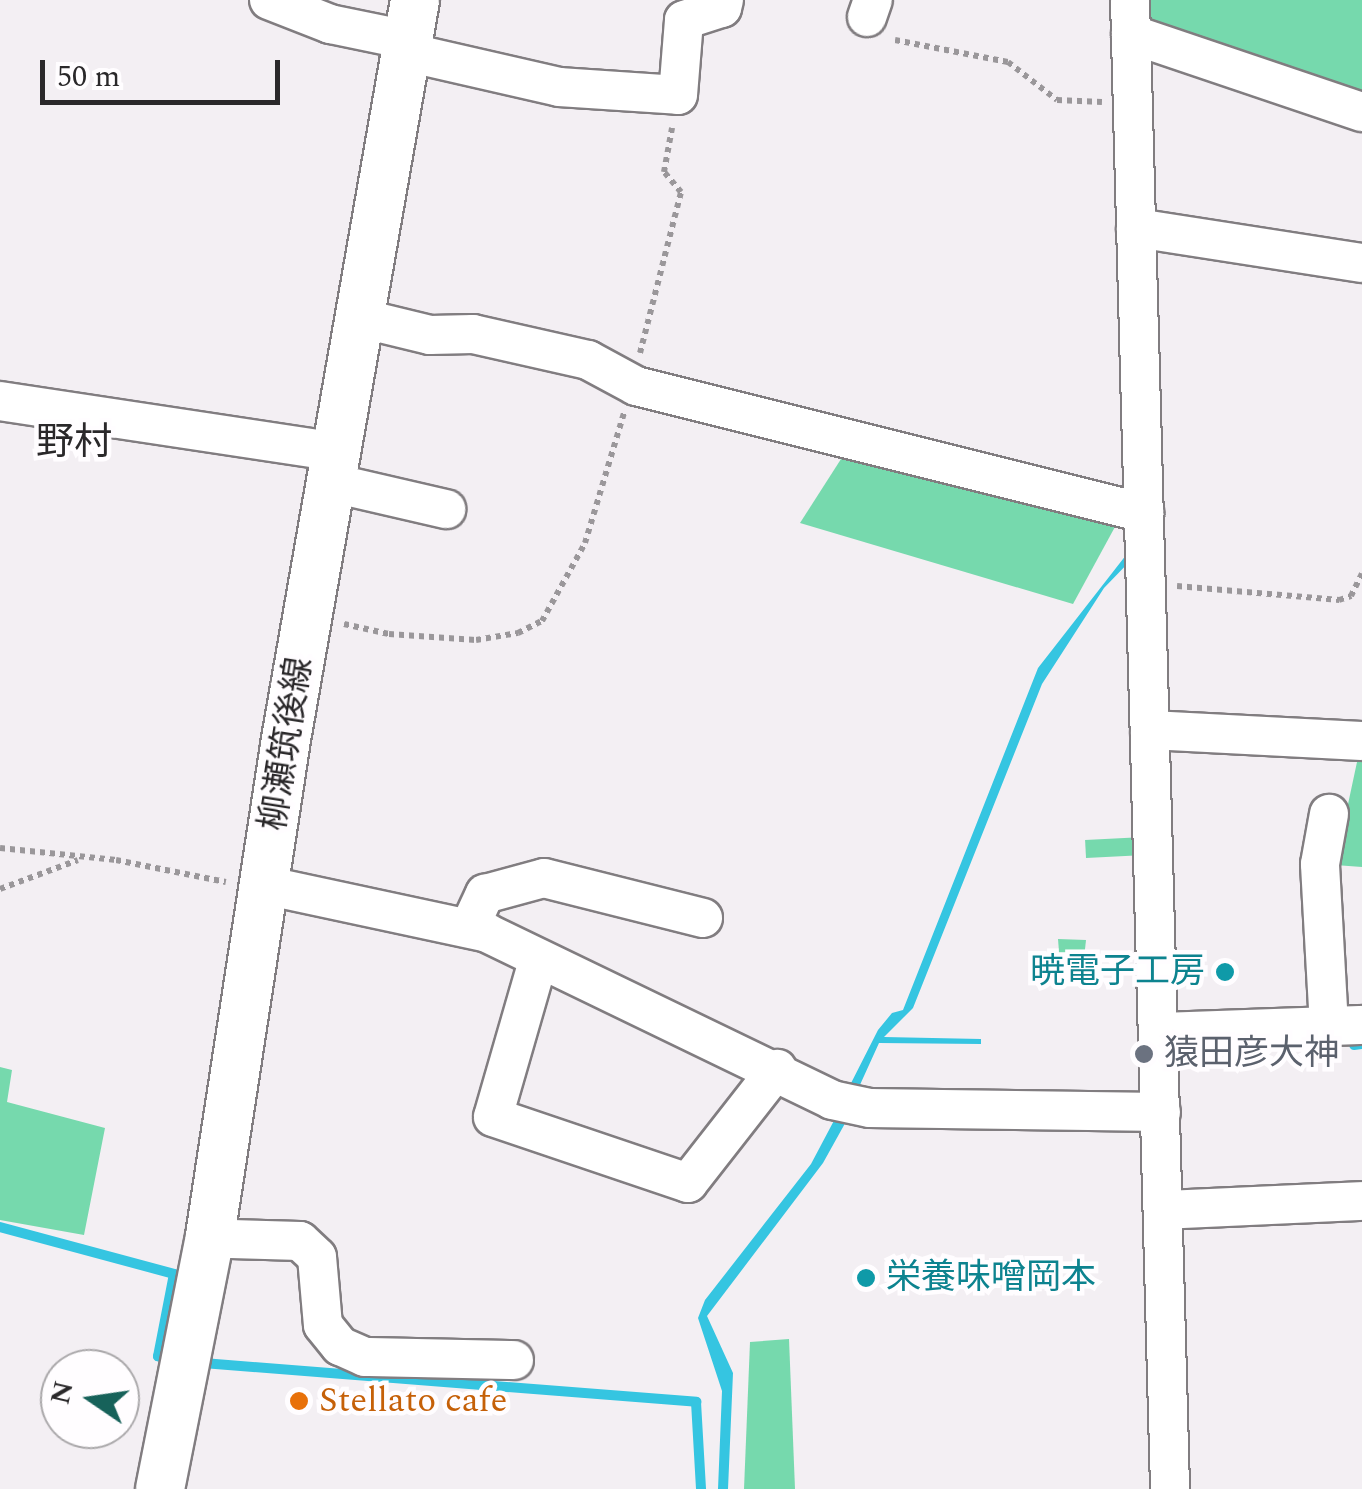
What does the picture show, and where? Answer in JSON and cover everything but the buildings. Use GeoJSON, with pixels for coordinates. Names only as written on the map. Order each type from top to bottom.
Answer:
{"type":"FeatureCollection","features":[{"type":"Feature","properties":{"kind":"main road","name":"柳瀬筑後線"},"geometry":{"type":"LineString","coordinates":[[160,1489],[210,1236],[252,885],[342,469],[360,318],[416,32]]}},
{"type":"Feature","properties":{"kind":"street"},"geometry":{"type":"LineString","coordinates":[[269,0],[330,24],[416,32],[559,87],[678,95],[684,20],[722,8],[724,0]]}},
{"type":"Feature","properties":{"kind":"street"},"geometry":{"type":"LineString","coordinates":[[1170,1489],[1130,17],[1362,112]]}},
{"type":"Feature","properties":{"kind":"street"},"geometry":{"type":"LineString","coordinates":[[1136,228],[1362,263]]}},
{"type":"Feature","properties":{"kind":"street"},"geometry":{"type":"LineString","coordinates":[[360,318],[430,335],[474,334],[588,360],[632,384],[1144,513]]}},
{"type":"Feature","properties":{"kind":"street"},"geometry":{"type":"LineString","coordinates":[[0,401],[342,469],[446,509]]}},
{"type":"Feature","properties":{"kind":"street"},"geometry":{"type":"LineString","coordinates":[[1150,730],[1362,741]]}},
{"type":"Feature","properties":{"kind":"street"},"geometry":{"type":"LineString","coordinates":[[1159,1032],[1345,1026],[1320,864],[1329,814]]}},
{"type":"Feature","properties":{"kind":"street"},"geometry":{"type":"LineString","coordinates":[[469,928],[485,894],[544,878],[704,918]]}},
{"type":"Feature","properties":{"kind":"street"},"geometry":{"type":"LineString","coordinates":[[252,885],[488,933],[538,961],[778,1070],[832,1100],[870,1108],[1161,1112]]}},
{"type":"Feature","properties":{"kind":"street"},"geometry":{"type":"LineString","coordinates":[[538,961],[493,1116],[688,1183],[778,1070]]}},
{"type":"Feature","properties":{"kind":"street"},"geometry":{"type":"LineString","coordinates":[[1163,1210],[1362,1201]]}},
{"type":"Feature","properties":{"kind":"street"},"geometry":{"type":"LineString","coordinates":[[231,1240],[300,1241],[317,1257],[322,1324],[340,1346],[366,1357],[514,1360]]}},
{"type":"Feature","properties":{"kind":"path"},"geometry":{"type":"LineString","coordinates":[[878,19],[1008,62],[1057,100],[1133,104]]}},
{"type":"Feature","properties":{"kind":"path"},"geometry":{"type":"LineString","coordinates":[[328,620],[389,634],[490,638],[518,634],[542,620],[564,586],[595,512],[632,384],[681,192],[664,172],[678,95]]}},
{"type":"Feature","properties":{"kind":"path"},"geometry":{"type":"LineString","coordinates":[[1146,583],[1339,600],[1351,596],[1362,573]]}},
{"type":"Feature","properties":{"kind":"path"},"geometry":{"type":"LineString","coordinates":[[0,848],[116,860],[252,885]]}},
{"type":"Feature","properties":{"kind":"path"},"geometry":{"type":"LineString","coordinates":[[0,890],[83,858]]}},
{"type":"Feature","properties":{"kind":"green space"},"geometry":{"type":"Polygon","coordinates":[[[1141,0],[1362,0],[1362,104],[1142,30],[1141,0]]]}},
{"type":"Feature","properties":{"kind":"green space"},"geometry":{"type":"Polygon","coordinates":[[[850,445],[1122,514],[1073,604],[800,523],[850,445]]]}},
{"type":"Feature","properties":{"kind":"green space"},"geometry":{"type":"Polygon","coordinates":[[[1362,729],[1362,867],[1335,865],[1360,748],[1362,729]]]}},
{"type":"Feature","properties":{"kind":"green space"},"geometry":{"type":"Polygon","coordinates":[[[1144,837],[1145,855],[1086,858],[1085,840],[1144,837]]]}},
{"type":"Feature","properties":{"kind":"green space"},"geometry":{"type":"Polygon","coordinates":[[[1058,939],[1086,940],[1082,977],[1061,977],[1058,939]]]}},
{"type":"Feature","properties":{"kind":"green space"},"geometry":{"type":"Polygon","coordinates":[[[0,1067],[12,1070],[7,1102],[105,1128],[84,1235],[0,1220],[0,1067]]]}},
{"type":"Feature","properties":{"kind":"green space"},"geometry":{"type":"Polygon","coordinates":[[[789,1339],[795,1489],[744,1489],[750,1342],[789,1339]]]}},
{"type":"Feature","properties":{"kind":"water"},"geometry":{"type":"Polygon","coordinates":[[[1130,550],[1133,558],[1104,588],[1042,684],[913,1008],[884,1037],[981,1039],[981,1044],[879,1043],[854,1098],[845,1095],[878,1030],[892,1013],[903,1010],[1038,668],[1130,550]]]}},
{"type":"Feature","properties":{"kind":"water"},"geometry":{"type":"Polygon","coordinates":[[[838,1113],[848,1118],[823,1163],[707,1316],[733,1373],[728,1489],[718,1489],[722,1391],[698,1318],[705,1300],[811,1164],[838,1113]]]}},
{"type":"Feature","properties":{"kind":"waterway"},"geometry":{"type":"LineString","coordinates":[[1354,1045],[1362,1044]]}},
{"type":"Feature","properties":{"kind":"waterway"},"geometry":{"type":"LineString","coordinates":[[0,1227],[174,1274],[158,1356],[171,1358]]}},
{"type":"Feature","properties":{"kind":"waterway"},"geometry":{"type":"LineString","coordinates":[[203,1363],[696,1402],[701,1489]]}},
{"type":"Feature","properties":{"kind":"place","name":"暁電子工房"},"geometry":{"type":"Point","coordinates":[1225,972]}},
{"type":"Feature","properties":{"kind":"place","name":"猿田彦大神"},"geometry":{"type":"Point","coordinates":[1144,1054]}},
{"type":"Feature","properties":{"kind":"place","name":"栄養味噌岡本"},"geometry":{"type":"Point","coordinates":[866,1278]}},
{"type":"Feature","properties":{"kind":"place","name":"Stellato cafe"},"geometry":{"type":"Point","coordinates":[299,1401]}},
{"type":"Feature","properties":{"kind":"district","name":"野村"},"geometry":{"type":"Point","coordinates":[74,444]}}]}
